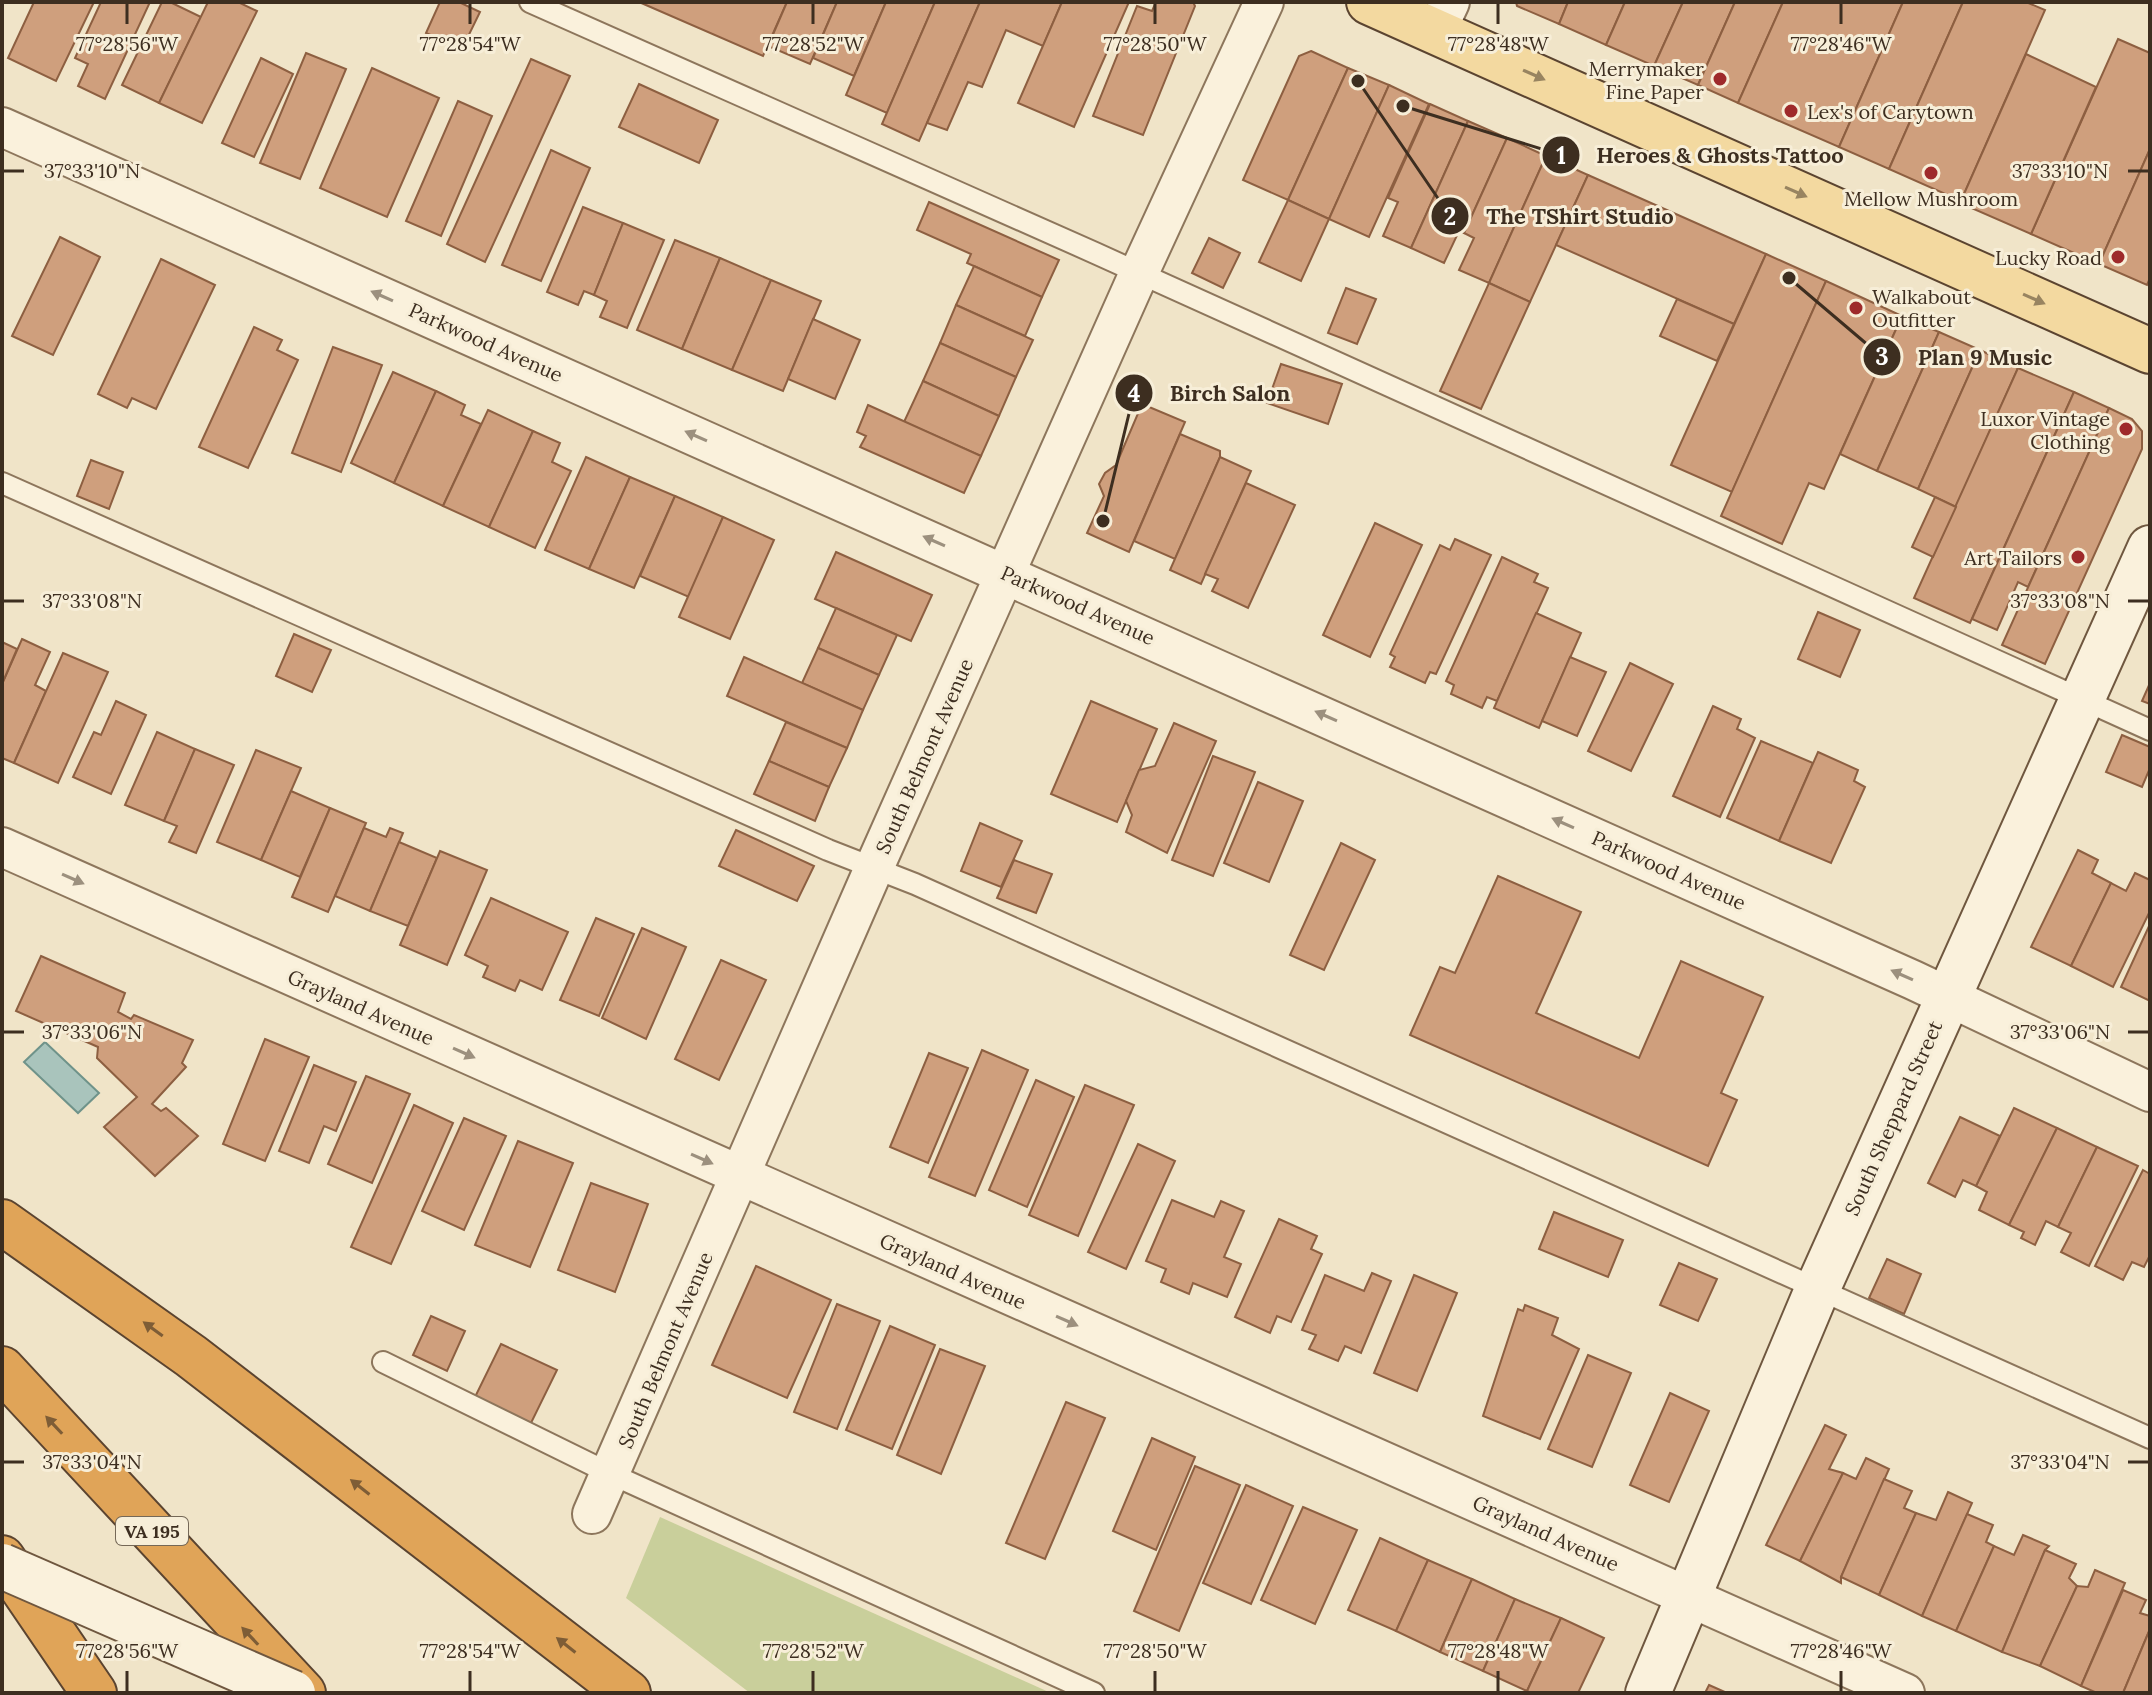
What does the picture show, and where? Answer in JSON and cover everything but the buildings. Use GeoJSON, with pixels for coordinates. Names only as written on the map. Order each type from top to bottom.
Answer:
{"type":"FeatureCollection","features":[{"type":"Feature","properties":{"kind":"highway"},"geometry":{"type":"LineString","coordinates":[[2,1222],[191,1356],[628,1693]]}},
{"type":"Feature","properties":{"kind":"highway","name":"VA 195"},"geometry":{"type":"LineString","coordinates":[[2,1369],[303,1693]]}},
{"type":"Feature","properties":{"kind":"highway"},"geometry":{"type":"LineString","coordinates":[[2,1558],[94,1693]]}},
{"type":"Feature","properties":{"kind":"main road"},"geometry":{"type":"LineString","coordinates":[[1369,2],[1443,17],[2150,351]]}},
{"type":"Feature","properties":{"kind":"street","name":"South Belmont Avenue"},"geometry":{"type":"LineString","coordinates":[[592,1514],[1005,573],[1264,2]]}},
{"type":"Feature","properties":{"kind":"street","name":"Parkwood Avenue"},"geometry":{"type":"LineString","coordinates":[[2,127],[1947,995],[2150,1092]]}},
{"type":"Feature","properties":{"kind":"street","name":"South Sheppard Street"},"geometry":{"type":"LineString","coordinates":[[1648,1693],[1817,1290],[2150,548]]}},
{"type":"Feature","properties":{"kind":"street","name":"Grayland Avenue"},"geometry":{"type":"LineString","coordinates":[[2,847],[1905,1693]]}},
{"type":"Feature","properties":{"kind":"street"},"geometry":{"type":"LineString","coordinates":[[2,1566],[293,1693]]}},
{"type":"Feature","properties":{"kind":"lane"},"geometry":{"type":"LineString","coordinates":[[530,2],[1139,273],[2150,730]]}},
{"type":"Feature","properties":{"kind":"lane"},"geometry":{"type":"LineString","coordinates":[[2,483],[784,831],[874,868],[2150,1438]]}},
{"type":"Feature","properties":{"kind":"lane"},"geometry":{"type":"LineString","coordinates":[[383,1362],[611,1474],[1094,1693]]}},
{"type":"Feature","properties":{"kind":"green space"},"geometry":{"type":"Polygon","coordinates":[[[660,1517],[1051,1693],[750,1693],[626,1598],[660,1517]]]}},
{"type":"Feature","properties":{"kind":"water"},"geometry":{"type":"Polygon","coordinates":[[[45,1042],[99,1093],[78,1113],[24,1062],[45,1042]]]}},
{"type":"Feature","properties":{"kind":"place","name":"Merrymaker Fine Paper"},"geometry":{"type":"Point","coordinates":[1720,79]}},
{"type":"Feature","properties":{"kind":"place","name":"The TShirt Studio"},"geometry":{"type":"Point","coordinates":[1358,81]}},
{"type":"Feature","properties":{"kind":"place","name":"Heroes & Ghosts Tattoo"},"geometry":{"type":"Point","coordinates":[1403,106]}},
{"type":"Feature","properties":{"kind":"place","name":"Lex's of Carytown"},"geometry":{"type":"Point","coordinates":[1791,111]}},
{"type":"Feature","properties":{"kind":"place","name":"Mellow Mushroom"},"geometry":{"type":"Point","coordinates":[1931,173]}},
{"type":"Feature","properties":{"kind":"place","name":"Lucky Road"},"geometry":{"type":"Point","coordinates":[2118,257]}},
{"type":"Feature","properties":{"kind":"place","name":"Plan 9 Music"},"geometry":{"type":"Point","coordinates":[1789,278]}},
{"type":"Feature","properties":{"kind":"place","name":"Walkabout Outfitter"},"geometry":{"type":"Point","coordinates":[1856,308]}},
{"type":"Feature","properties":{"kind":"place","name":"Luxor Vintage Clothing"},"geometry":{"type":"Point","coordinates":[2126,429]}},
{"type":"Feature","properties":{"kind":"place","name":"Birch Salon"},"geometry":{"type":"Point","coordinates":[1103,521]}},
{"type":"Feature","properties":{"kind":"place","name":"Art Tailors"},"geometry":{"type":"Point","coordinates":[2078,557]}}]}
